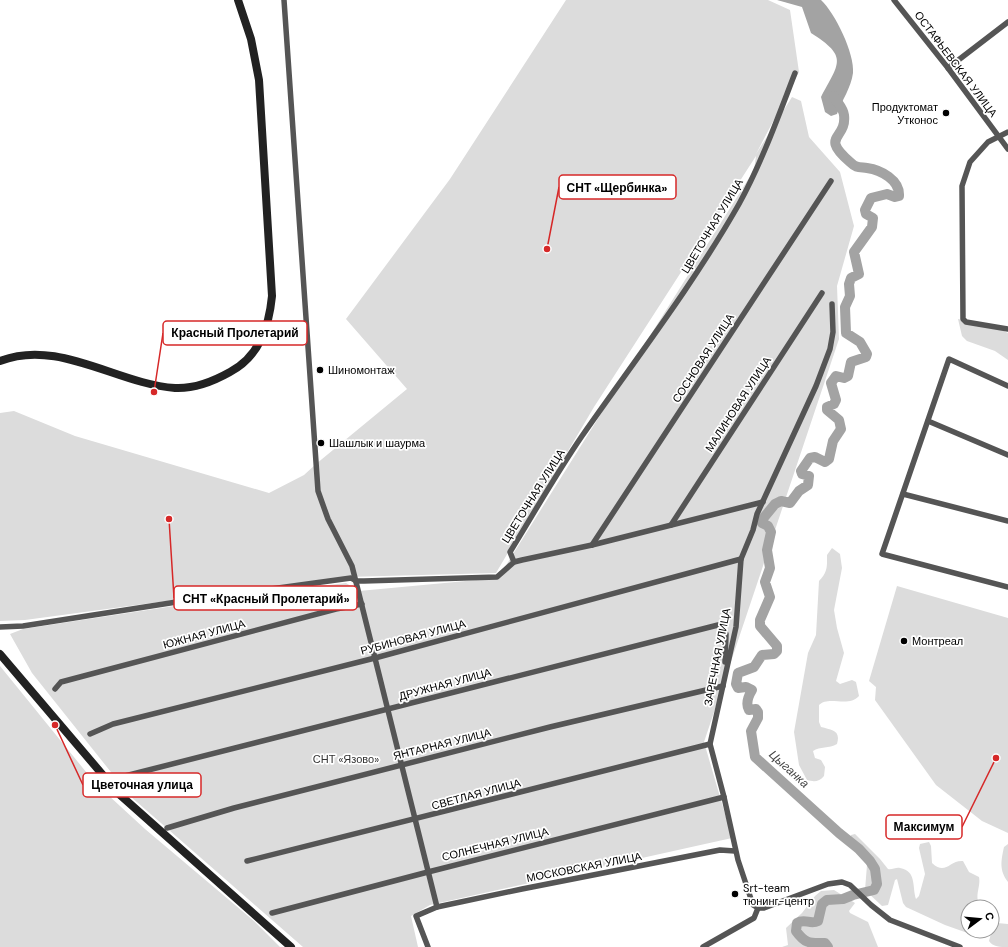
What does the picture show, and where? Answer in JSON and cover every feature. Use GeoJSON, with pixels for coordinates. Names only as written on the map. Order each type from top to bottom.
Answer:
{"type":"FeatureCollection","features":[{"type":"Feature","properties":{"kind":"main road"},"geometry":{"type":"LineString","coordinates":[[0,361],[10,357],[28,354],[52,356],[176,388],[196,386],[216,380],[237,368],[252,354],[264,336],[270,317],[272,296],[258,80],[251,39],[238,0]]}},
{"type":"Feature","properties":{"kind":"main road"},"geometry":{"type":"LineString","coordinates":[[0,654],[119,794],[291,947]]}},
{"type":"Feature","properties":{"kind":"street"},"geometry":{"type":"LineString","coordinates":[[284,0],[318,491],[328,519],[352,566],[437,907]]}},
{"type":"Feature","properties":{"kind":"street","name":"ОСТАФЬЕВСКАЯ УЛИЦА"},"geometry":{"type":"LineString","coordinates":[[894,0],[948,68],[1008,149]]}},
{"type":"Feature","properties":{"kind":"street"},"geometry":{"type":"LineString","coordinates":[[948,68],[1008,22]]}},
{"type":"Feature","properties":{"kind":"street","name":"ЦВЕТОЧНАЯ УЛИЦА"},"geometry":{"type":"LineString","coordinates":[[514,562],[510,552],[553,482],[712,250],[736,209],[760,162],[795,73]]}},
{"type":"Feature","properties":{"kind":"street"},"geometry":{"type":"LineString","coordinates":[[1008,132],[1001,138],[988,142],[970,162],[962,186],[963,319],[966,322],[1008,329]]}},
{"type":"Feature","properties":{"kind":"street","name":"ОСТАФЬЕВСКАЯ УЛИЦА"},"geometry":{"type":"LineString","coordinates":[[1001,138],[1008,144]]}},
{"type":"Feature","properties":{"kind":"street","name":"СОСНОВАЯ УЛИЦА"},"geometry":{"type":"LineString","coordinates":[[592,545],[831,181]]}},
{"type":"Feature","properties":{"kind":"street","name":"МАЛИНОВАЯ УЛИЦА"},"geometry":{"type":"LineString","coordinates":[[671,525],[822,293]]}},
{"type":"Feature","properties":{"kind":"street","name":"ЗАРЕЧНАЯ УЛИЦА"},"geometry":{"type":"LineString","coordinates":[[755,907],[735,851],[724,797],[710,744],[736,627],[741,558],[763,502],[816,386],[830,349],[833,332],[832,304]]}},
{"type":"Feature","properties":{"kind":"street"},"geometry":{"type":"LineString","coordinates":[[1008,386],[949,359],[882,554],[1008,587]]}},
{"type":"Feature","properties":{"kind":"street"},"geometry":{"type":"LineString","coordinates":[[928,420],[1008,455]]}},
{"type":"Feature","properties":{"kind":"street"},"geometry":{"type":"LineString","coordinates":[[903,494],[1008,521]]}},
{"type":"Feature","properties":{"kind":"street"},"geometry":{"type":"LineString","coordinates":[[0,627],[23,626],[183,601],[351,578],[356,581],[497,577],[514,562],[592,545],[763,502]]}},
{"type":"Feature","properties":{"kind":"street","name":"РУБИНОВАЯ УЛИЦА"},"geometry":{"type":"LineString","coordinates":[[90,734],[114,724],[375,658],[741,558]]}},
{"type":"Feature","properties":{"kind":"street","name":"ЮЖНАЯ УЛИЦА"},"geometry":{"type":"LineString","coordinates":[[56,689],[61,682],[336,609],[362,604]]}},
{"type":"Feature","properties":{"kind":"street","name":"ДРУЖНАЯ УЛИЦА"},"geometry":{"type":"LineString","coordinates":[[121,777],[718,625],[723,627],[726,634],[725,679]]}},
{"type":"Feature","properties":{"kind":"street","name":"ЯНТАРНАЯ УЛИЦА"},"geometry":{"type":"LineString","coordinates":[[167,828],[234,808],[401,765],[723,686]]}},
{"type":"Feature","properties":{"kind":"street","name":"СВЕТЛАЯ УЛИЦА"},"geometry":{"type":"LineString","coordinates":[[247,861],[415,820],[710,744]]}},
{"type":"Feature","properties":{"kind":"street","name":"СОЛНЕЧНАЯ УЛИЦА"},"geometry":{"type":"LineString","coordinates":[[272,913],[724,797]]}},
{"type":"Feature","properties":{"kind":"street","name":"МОСКОВСКАЯ УЛИЦА"},"geometry":{"type":"LineString","coordinates":[[428,947],[416,916],[437,907],[720,850],[735,851]]}},
{"type":"Feature","properties":{"kind":"street"},"geometry":{"type":"LineString","coordinates":[[703,947],[754,918],[755,907],[773,905],[828,884],[842,882],[850,885],[871,905],[890,920],[960,947]]}},
{"type":"Feature","properties":{"kind":"green space","name":"СНТ «Язово»"},"geometry":{"type":"Polygon","coordinates":[[[566,0],[768,0],[790,10],[799,72],[756,154],[792,97],[801,101],[809,137],[840,172],[854,226],[837,286],[839,339],[704,742],[732,838],[430,905],[411,916],[418,947],[303,947],[130,796],[32,673],[10,634],[23,629],[246,595],[346,583],[359,591],[498,578],[754,170],[756,156],[594,407],[496,573],[346,577],[25,620],[0,621],[0,413],[14,411],[75,436],[269,493],[304,475],[407,389],[346,319],[450,179],[566,0]]]}},
{"type":"Feature","properties":{"kind":"green space"},"geometry":{"type":"Polygon","coordinates":[[[958,319],[996,327],[1008,333],[1008,360],[995,351],[967,341],[962,336],[958,319]]]}},
{"type":"Feature","properties":{"kind":"green space"},"geometry":{"type":"Polygon","coordinates":[[[832,548],[840,554],[842,568],[834,610],[844,653],[836,681],[840,684],[852,680],[856,682],[859,696],[850,701],[828,701],[819,705],[819,722],[821,727],[835,731],[838,739],[837,744],[834,746],[819,748],[813,751],[815,758],[821,760],[825,767],[824,776],[816,781],[812,781],[807,780],[799,765],[794,732],[808,653],[816,635],[819,581],[825,572],[827,566],[827,555],[832,548]]]}},
{"type":"Feature","properties":{"kind":"green space"},"geometry":{"type":"Polygon","coordinates":[[[897,586],[1008,618],[1008,833],[982,821],[936,785],[875,700],[876,687],[869,681],[897,586]]]}},
{"type":"Feature","properties":{"kind":"green space"},"geometry":{"type":"Polygon","coordinates":[[[0,666],[95,783],[145,829],[254,921],[280,947],[0,947],[0,666]]]}},
{"type":"Feature","properties":{"kind":"green space"},"geometry":{"type":"Polygon","coordinates":[[[855,834],[888,869],[900,868],[909,872],[913,880],[916,899],[919,896],[925,874],[919,848],[920,844],[929,842],[931,846],[932,863],[937,867],[944,868],[958,861],[963,861],[969,872],[979,877],[979,884],[978,899],[960,899],[960,930],[906,907],[903,903],[897,879],[895,880],[888,905],[882,906],[865,890],[867,865],[848,845],[851,835],[855,834]]]}},
{"type":"Feature","properties":{"kind":"green space"},"geometry":{"type":"Polygon","coordinates":[[[1008,844],[1008,882],[1002,869],[1002,857],[1004,847],[1008,844]]]}},
{"type":"Feature","properties":{"kind":"green space"},"geometry":{"type":"Polygon","coordinates":[[[834,890],[855,903],[849,911],[850,913],[868,922],[878,947],[782,947],[788,945],[786,928],[802,913],[815,896],[821,891],[834,890]]]}},
{"type":"Feature","properties":{"kind":"green space"},"geometry":{"type":"Polygon","coordinates":[[[1000,923],[1008,924],[1008,947],[995,946],[989,941],[990,939],[1000,939],[1000,923]]]}},
{"type":"Feature","properties":{"kind":"shaded area"},"geometry":{"type":"Polygon","coordinates":[[[777,0],[821,0],[838,24],[851,55],[853,73],[837,114],[831,116],[825,112],[821,97],[836,68],[836,55],[831,48],[811,33],[802,7],[777,0]]]}},
{"type":"Feature","properties":{"kind":"waterway","name":"Цыганка"},"geometry":{"type":"LineString","coordinates":[[828,947],[825,943],[812,943],[803,939],[796,931],[797,923],[803,921],[818,921],[822,904],[827,900],[843,899],[874,890],[877,884],[875,869],[859,849],[839,833],[755,757],[751,731],[758,718],[758,712],[756,709],[749,710],[747,705],[752,690],[746,687],[738,688],[736,684],[738,673],[754,667],[762,655],[774,654],[777,651],[777,646],[760,626],[760,620],[770,597],[765,582],[770,568],[767,550],[771,532],[768,526],[761,521],[775,504],[781,501],[790,503],[799,491],[808,485],[809,476],[802,474],[801,471],[810,458],[815,457],[825,462],[829,459],[833,441],[841,429],[839,420],[827,410],[827,407],[834,404],[836,400],[831,383],[836,376],[844,378],[848,376],[851,362],[866,357],[867,354],[860,342],[846,333],[845,307],[850,296],[849,284],[851,278],[859,274],[854,252],[872,227],[873,218],[866,214],[865,210],[871,198],[887,194],[895,197],[899,196],[896,185],[889,177],[878,171],[854,165],[836,147],[835,142],[842,129],[844,115],[834,96]]}},
{"type":"Feature","properties":{"kind":"place","name":"Продуктомат Утконос"},"geometry":{"type":"Point","coordinates":[946,113]}},
{"type":"Feature","properties":{"kind":"place","name":"СНТ «Щербинка»"},"geometry":{"type":"Point","coordinates":[547,249]}},
{"type":"Feature","properties":{"kind":"place","name":"Шиномонтаж"},"geometry":{"type":"Point","coordinates":[320,370]}},
{"type":"Feature","properties":{"kind":"place","name":"Красный Пролетарий"},"geometry":{"type":"Point","coordinates":[154,392]}},
{"type":"Feature","properties":{"kind":"place","name":"Шашлык и шаурма"},"geometry":{"type":"Point","coordinates":[321,443]}},
{"type":"Feature","properties":{"kind":"place","name":"СНТ «Красный Пролетарий»"},"geometry":{"type":"Point","coordinates":[169,519]}},
{"type":"Feature","properties":{"kind":"place","name":"Монтреал"},"geometry":{"type":"Point","coordinates":[904,641]}},
{"type":"Feature","properties":{"kind":"place","name":"Цветочная улица"},"geometry":{"type":"Point","coordinates":[55,725]}},
{"type":"Feature","properties":{"kind":"place","name":"Максимум"},"geometry":{"type":"Point","coordinates":[996,758]}},
{"type":"Feature","properties":{"kind":"place","name":"Srt-team тюнинг-центр"},"geometry":{"type":"Point","coordinates":[735,894]}}]}
